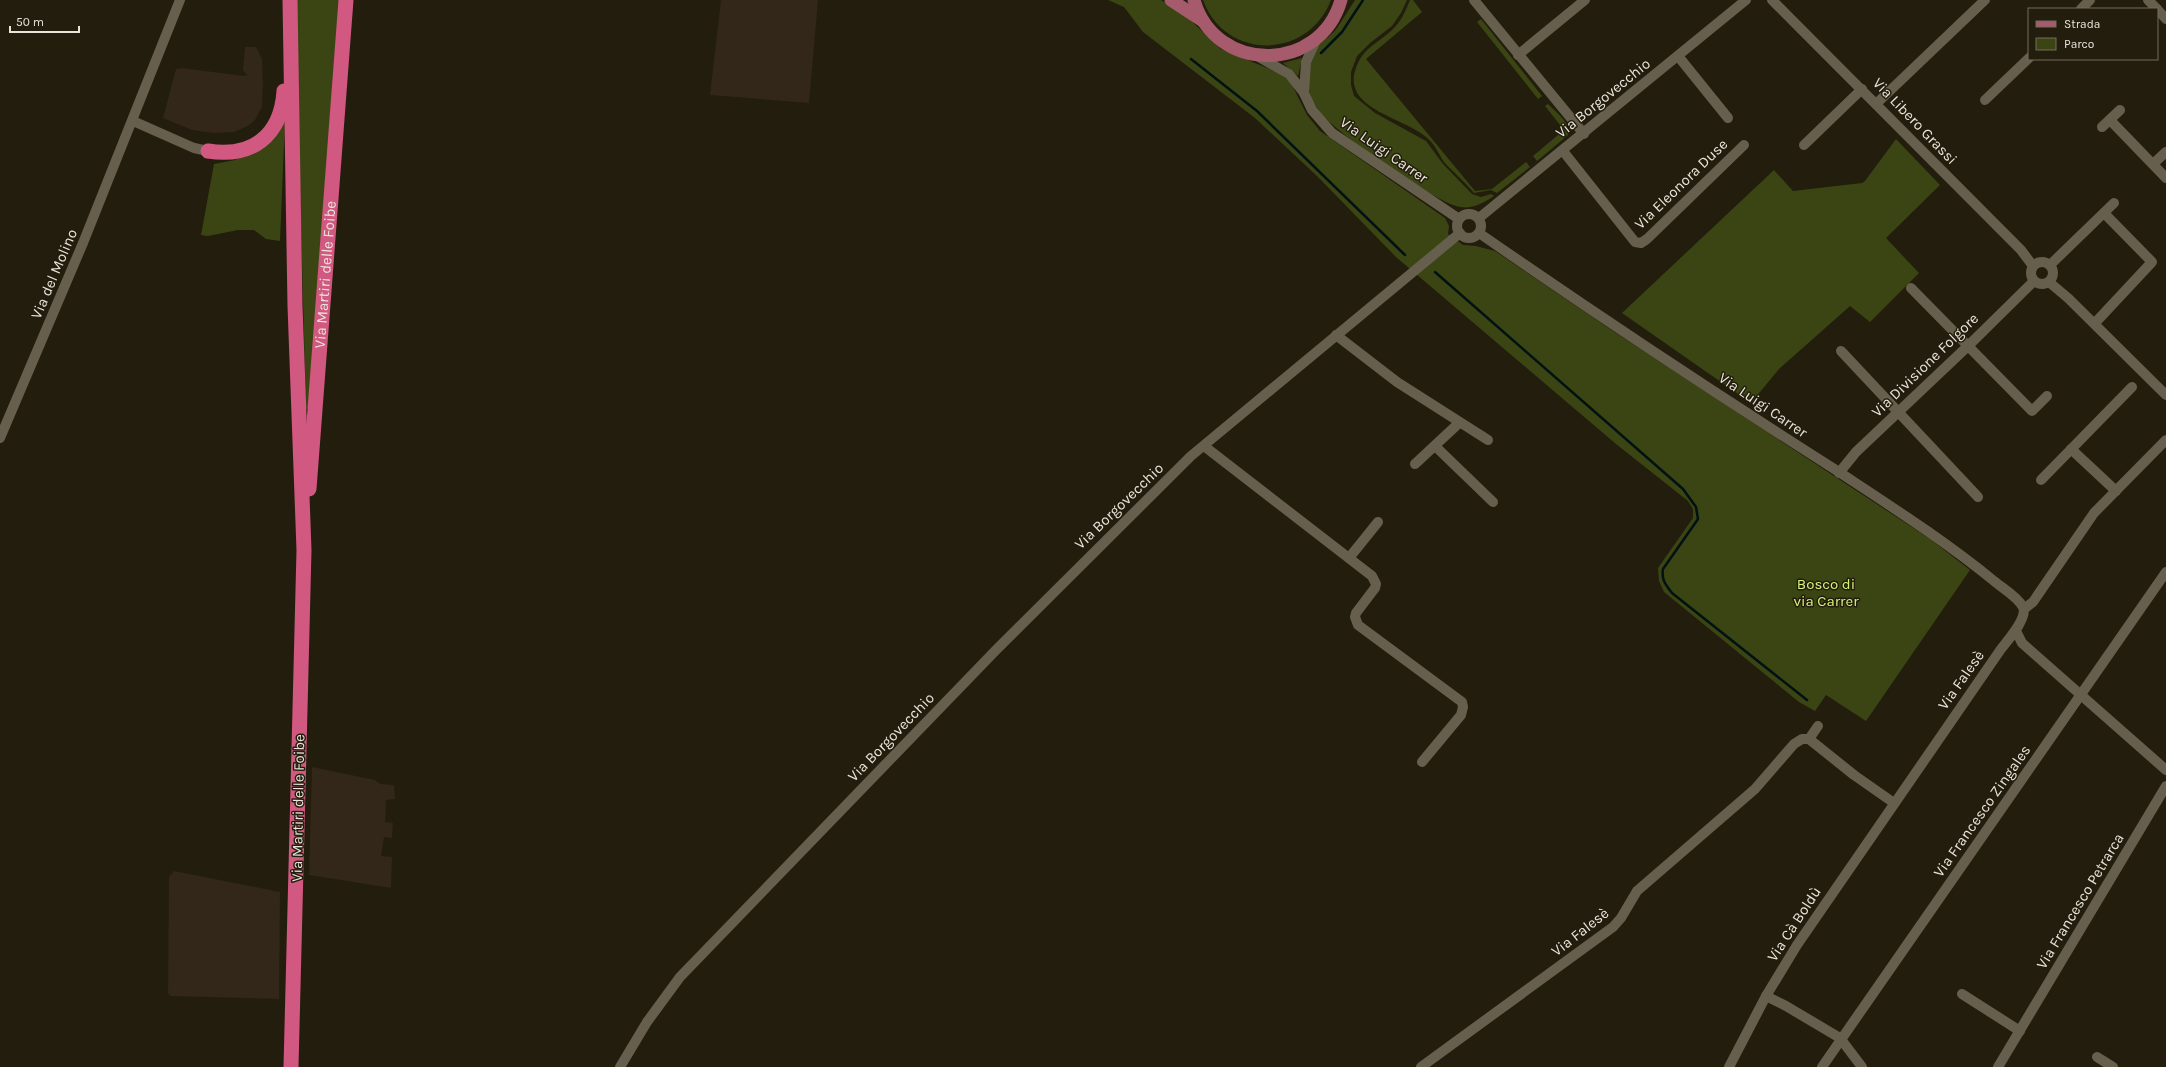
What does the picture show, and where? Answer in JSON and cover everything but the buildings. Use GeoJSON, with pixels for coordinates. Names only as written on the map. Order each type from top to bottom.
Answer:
{"type":"FeatureCollection","features":[{"type":"Feature","properties":{"kind":"highway","name":"Via Martiri delle Foibe"},"geometry":{"type":"LineString","coordinates":[[290,0],[295,306],[304,550],[291,1067]]}},
{"type":"Feature","properties":{"kind":"highway","name":"Via Martiri delle Foibe"},"geometry":{"type":"LineString","coordinates":[[304,550],[317,404],[346,0]]}},
{"type":"Feature","properties":{"kind":"highway"},"geometry":{"type":"LineString","coordinates":[[208,151],[232,152],[246,150],[260,143],[274,128],[283,106],[286,67],[291,53]]}},
{"type":"Feature","properties":{"kind":"main road"},"geometry":{"type":"LineString","coordinates":[[1171,0],[1205,23],[1227,44],[1253,54],[1268,56],[1288,53],[1302,48],[1317,38],[1327,28],[1339,6],[1349,0]]}},
{"type":"Feature","properties":{"kind":"main road"},"geometry":{"type":"LineString","coordinates":[[1194,0],[1205,23]]}},
{"type":"Feature","properties":{"kind":"street","name":"Via del Molino"},"geometry":{"type":"LineString","coordinates":[[0,438],[48,328],[133,121],[180,0]]}},
{"type":"Feature","properties":{"kind":"street"},"geometry":{"type":"LineString","coordinates":[[1474,0],[1584,134]]}},
{"type":"Feature","properties":{"kind":"street"},"geometry":{"type":"LineString","coordinates":[[1518,55],[1585,0]]}},
{"type":"Feature","properties":{"kind":"street","name":"Via Borgovecchio"},"geometry":{"type":"LineString","coordinates":[[1478,218],[1584,134],[1746,0]]}},
{"type":"Feature","properties":{"kind":"street","name":"Via Libero Grassi"},"geometry":{"type":"LineString","coordinates":[[1772,0],[1876,103],[2020,250],[2033,266]]}},
{"type":"Feature","properties":{"kind":"street"},"geometry":{"type":"LineString","coordinates":[[1876,103],[1985,0]]}},
{"type":"Feature","properties":{"kind":"street"},"geometry":{"type":"LineString","coordinates":[[2082,8],[2090,0]]}},
{"type":"Feature","properties":{"kind":"street"},"geometry":{"type":"LineString","coordinates":[[2148,0],[2156,8]]}},
{"type":"Feature","properties":{"kind":"street"},"geometry":{"type":"LineString","coordinates":[[2158,10],[2166,19]]}},
{"type":"Feature","properties":{"kind":"street","name":"Via Luigi Carrer"},"geometry":{"type":"LineString","coordinates":[[1304,93],[1306,62],[1317,38]]}},
{"type":"Feature","properties":{"kind":"street","name":"Via Luigi Carrer"},"geometry":{"type":"LineString","coordinates":[[1253,54],[1278,66],[1289,74],[1304,93],[1312,110],[1332,133],[1459,219]]}},
{"type":"Feature","properties":{"kind":"street"},"geometry":{"type":"LineString","coordinates":[[1678,56],[1728,118]]}},
{"type":"Feature","properties":{"kind":"street"},"geometry":{"type":"LineString","coordinates":[[1985,100],[2028,59]]}},
{"type":"Feature","properties":{"kind":"street"},"geometry":{"type":"LineString","coordinates":[[1804,145],[1862,89]]}},
{"type":"Feature","properties":{"kind":"street"},"geometry":{"type":"LineString","coordinates":[[2120,110],[2106,123],[2153,164],[2166,178]]}},
{"type":"Feature","properties":{"kind":"street"},"geometry":{"type":"LineString","coordinates":[[133,121],[194,148],[208,151]]}},
{"type":"Feature","properties":{"kind":"street","name":"Via Eleonora Duse"},"geometry":{"type":"LineString","coordinates":[[1562,151],[1635,242],[1641,243],[1647,239],[1744,145]]}},
{"type":"Feature","properties":{"kind":"street"},"geometry":{"type":"LineString","coordinates":[[2153,164],[2166,152]]}},
{"type":"Feature","properties":{"kind":"street"},"geometry":{"type":"LineString","coordinates":[[2050,265],[2114,203]]}},
{"type":"Feature","properties":{"kind":"street"},"geometry":{"type":"LineString","coordinates":[[2094,323],[2152,262],[2104,213]]}},
{"type":"Feature","properties":{"kind":"street"},"geometry":{"type":"LineString","coordinates":[[1469,214],[1478,218],[1481,227],[1479,233],[1471,238],[1460,234],[1457,226],[1459,219],[1464,215],[1469,214]]}},
{"type":"Feature","properties":{"kind":"street","name":"Via Luigi Carrer"},"geometry":{"type":"LineString","coordinates":[[1479,233],[1839,473],[1903,513],[1950,547],[2017,600],[2024,609]]}},
{"type":"Feature","properties":{"kind":"street","name":"Via Borgovecchio"},"geometry":{"type":"LineString","coordinates":[[620,1067],[654,1010],[680,977],[1088,557],[1204,446],[1336,335],[1460,234]]}},
{"type":"Feature","properties":{"kind":"street"},"geometry":{"type":"LineString","coordinates":[[2049,282],[2042,284],[2034,281],[2031,274],[2033,266],[2040,262],[2050,265]]}},
{"type":"Feature","properties":{"kind":"street"},"geometry":{"type":"LineString","coordinates":[[2049,282],[2053,273],[2050,265]]}},
{"type":"Feature","properties":{"kind":"street","name":"Via Divisione Folgore"},"geometry":{"type":"LineString","coordinates":[[1839,473],[1856,452],[2034,281]]}},
{"type":"Feature","properties":{"kind":"street"},"geometry":{"type":"LineString","coordinates":[[2049,282],[2094,323],[2166,395]]}},
{"type":"Feature","properties":{"kind":"street"},"geometry":{"type":"LineString","coordinates":[[1911,288],[2032,411],[2047,396]]}},
{"type":"Feature","properties":{"kind":"street"},"geometry":{"type":"LineString","coordinates":[[1336,335],[1397,382],[1459,423],[1488,440]]}},
{"type":"Feature","properties":{"kind":"street"},"geometry":{"type":"LineString","coordinates":[[1841,351],[1978,496]]}},
{"type":"Feature","properties":{"kind":"street"},"geometry":{"type":"LineString","coordinates":[[2041,480],[2132,387]]}},
{"type":"Feature","properties":{"kind":"street"},"geometry":{"type":"LineString","coordinates":[[1416,464],[1459,423]]}},
{"type":"Feature","properties":{"kind":"street","name":"Via Falesè"},"geometry":{"type":"LineString","coordinates":[[1894,803],[2001,649],[2016,631],[2024,615],[2024,609],[2033,602],[2094,514],[2166,440]]}},
{"type":"Feature","properties":{"kind":"street"},"geometry":{"type":"LineString","coordinates":[[1204,446],[1372,576],[1376,584],[1354,617],[1358,625],[1462,702],[1464,707],[1461,715],[1422,762]]}},
{"type":"Feature","properties":{"kind":"street"},"geometry":{"type":"LineString","coordinates":[[1435,446],[1493,502]]}},
{"type":"Feature","properties":{"kind":"street"},"geometry":{"type":"LineString","coordinates":[[2071,449],[2116,491]]}},
{"type":"Feature","properties":{"kind":"street"},"geometry":{"type":"LineString","coordinates":[[1349,558],[1378,522]]}},
{"type":"Feature","properties":{"kind":"street","name":"Via Francesco Zingales"},"geometry":{"type":"LineString","coordinates":[[1822,1067],[1840,1038],[2166,572]]}},
{"type":"Feature","properties":{"kind":"street"},"geometry":{"type":"LineString","coordinates":[[2016,631],[2022,643],[2082,694],[2166,770]]}},
{"type":"Feature","properties":{"kind":"street"},"geometry":{"type":"LineString","coordinates":[[1818,726],[1809,739],[1854,775],[1894,803]]}},
{"type":"Feature","properties":{"kind":"street","name":"Via Falesè"},"geometry":{"type":"LineString","coordinates":[[1422,1067],[1613,927],[1621,918],[1637,891],[1754,789],[1794,744],[1802,739],[1809,739]]}},
{"type":"Feature","properties":{"kind":"street","name":"Via Francesco Petrarca"},"geometry":{"type":"LineString","coordinates":[[1998,1067],[2166,786]]}},
{"type":"Feature","properties":{"kind":"street","name":"Via Cà Boldù"},"geometry":{"type":"LineString","coordinates":[[1728,1067],[1766,996],[1818,912],[1894,803]]}},
{"type":"Feature","properties":{"kind":"street"},"geometry":{"type":"LineString","coordinates":[[1962,994],[2020,1032]]}},
{"type":"Feature","properties":{"kind":"street"},"geometry":{"type":"LineString","coordinates":[[1766,996],[1840,1038],[1862,1067]]}},
{"type":"Feature","properties":{"kind":"street"},"geometry":{"type":"LineString","coordinates":[[2097,1057],[2113,1067]]}},
{"type":"Feature","properties":{"kind":"shaded area"},"geometry":{"type":"Polygon","coordinates":[[[721,0],[818,0],[809,103],[710,95],[721,0]]]}},
{"type":"Feature","properties":{"kind":"shaded area"},"geometry":{"type":"Polygon","coordinates":[[[245,47],[256,47],[262,59],[262,107],[255,120],[248,126],[234,132],[213,133],[192,130],[163,118],[176,69],[182,68],[244,76],[247,75],[243,70],[245,47]]]}},
{"type":"Feature","properties":{"kind":"shaded area"},"geometry":{"type":"Polygon","coordinates":[[[312,767],[375,780],[380,784],[394,785],[395,799],[386,800],[385,822],[393,823],[392,838],[384,837],[381,856],[392,857],[391,888],[309,875],[312,767]]]}},
{"type":"Feature","properties":{"kind":"shaded area"},"geometry":{"type":"Polygon","coordinates":[[[174,871],[280,892],[279,999],[171,996],[168,993],[169,877],[174,871]]]}},
{"type":"Feature","properties":{"kind":"green space"},"geometry":{"type":"Polygon","coordinates":[[[295,0],[342,0],[309,408],[306,409],[295,0]]]}},
{"type":"Feature","properties":{"kind":"green space","name":"Bosco di via Carrer"},"geometry":{"type":"Polygon","coordinates":[[[1108,0],[1161,0],[1185,15],[1221,49],[1284,75],[1292,85],[1307,115],[1320,131],[1445,218],[1449,226],[1448,234],[1463,245],[1476,246],[1495,251],[1613,331],[1930,539],[1970,570],[1866,721],[1826,695],[1815,711],[1799,702],[1664,592],[1659,581],[1658,568],[1693,518],[1693,509],[1688,501],[1616,444],[1396,257],[1317,176],[1255,118],[1143,32],[1124,7],[1108,0]]]}},
{"type":"Feature","properties":{"kind":"green space"},"geometry":{"type":"Polygon","coordinates":[[[1203,0],[1331,0],[1320,20],[1304,34],[1286,42],[1267,45],[1247,43],[1229,34],[1214,20],[1203,0]]]}},
{"type":"Feature","properties":{"kind":"green space"},"geometry":{"type":"Polygon","coordinates":[[[1355,0],[1407,0],[1401,13],[1392,26],[1370,43],[1357,56],[1351,72],[1351,85],[1354,96],[1375,113],[1426,141],[1443,164],[1472,194],[1481,197],[1491,194],[1494,196],[1482,203],[1469,207],[1460,207],[1448,203],[1409,181],[1387,166],[1345,135],[1320,112],[1312,98],[1308,86],[1312,57],[1319,45],[1337,28],[1355,0]]]}},
{"type":"Feature","properties":{"kind":"green space"},"geometry":{"type":"Polygon","coordinates":[[[1410,0],[1413,0],[1422,12],[1366,59],[1475,191],[1492,189],[1526,162],[1530,167],[1497,193],[1491,190],[1474,193],[1444,162],[1434,146],[1426,137],[1415,129],[1373,108],[1362,99],[1355,89],[1354,76],[1360,59],[1366,51],[1391,31],[1397,24],[1410,0]]]}},
{"type":"Feature","properties":{"kind":"green space"},"geometry":{"type":"Polygon","coordinates":[[[1481,19],[1542,96],[1538,99],[1477,22],[1481,19]]]}},
{"type":"Feature","properties":{"kind":"green space"},"geometry":{"type":"Polygon","coordinates":[[[1302,58],[1298,76],[1283,63],[1302,58]]]}},
{"type":"Feature","properties":{"kind":"green space"},"geometry":{"type":"Polygon","coordinates":[[[1548,104],[1566,122],[1569,131],[1568,135],[1537,161],[1533,156],[1564,130],[1545,106],[1548,104]]]}},
{"type":"Feature","properties":{"kind":"green space"},"geometry":{"type":"Polygon","coordinates":[[[285,120],[280,241],[266,239],[254,230],[238,230],[208,236],[201,235],[214,164],[235,160],[285,120]]]}},
{"type":"Feature","properties":{"kind":"green space"},"geometry":{"type":"Polygon","coordinates":[[[1896,139],[1940,185],[1886,238],[1919,273],[1870,322],[1850,306],[1779,369],[1751,403],[1622,313],[1774,170],[1793,191],[1862,183],[1896,139]]]}},
{"type":"Feature","properties":{"kind":"waterway"},"geometry":{"type":"LineString","coordinates":[[1321,53],[1342,32],[1363,0]]}},
{"type":"Feature","properties":{"kind":"waterway"},"geometry":{"type":"LineString","coordinates":[[1191,59],[1257,111],[1405,255]]}},
{"type":"Feature","properties":{"kind":"waterway"},"geometry":{"type":"LineString","coordinates":[[1435,272],[1683,489],[1696,507],[1698,519],[1663,569],[1663,579],[1666,585],[1672,593],[1807,700]]}}]}
